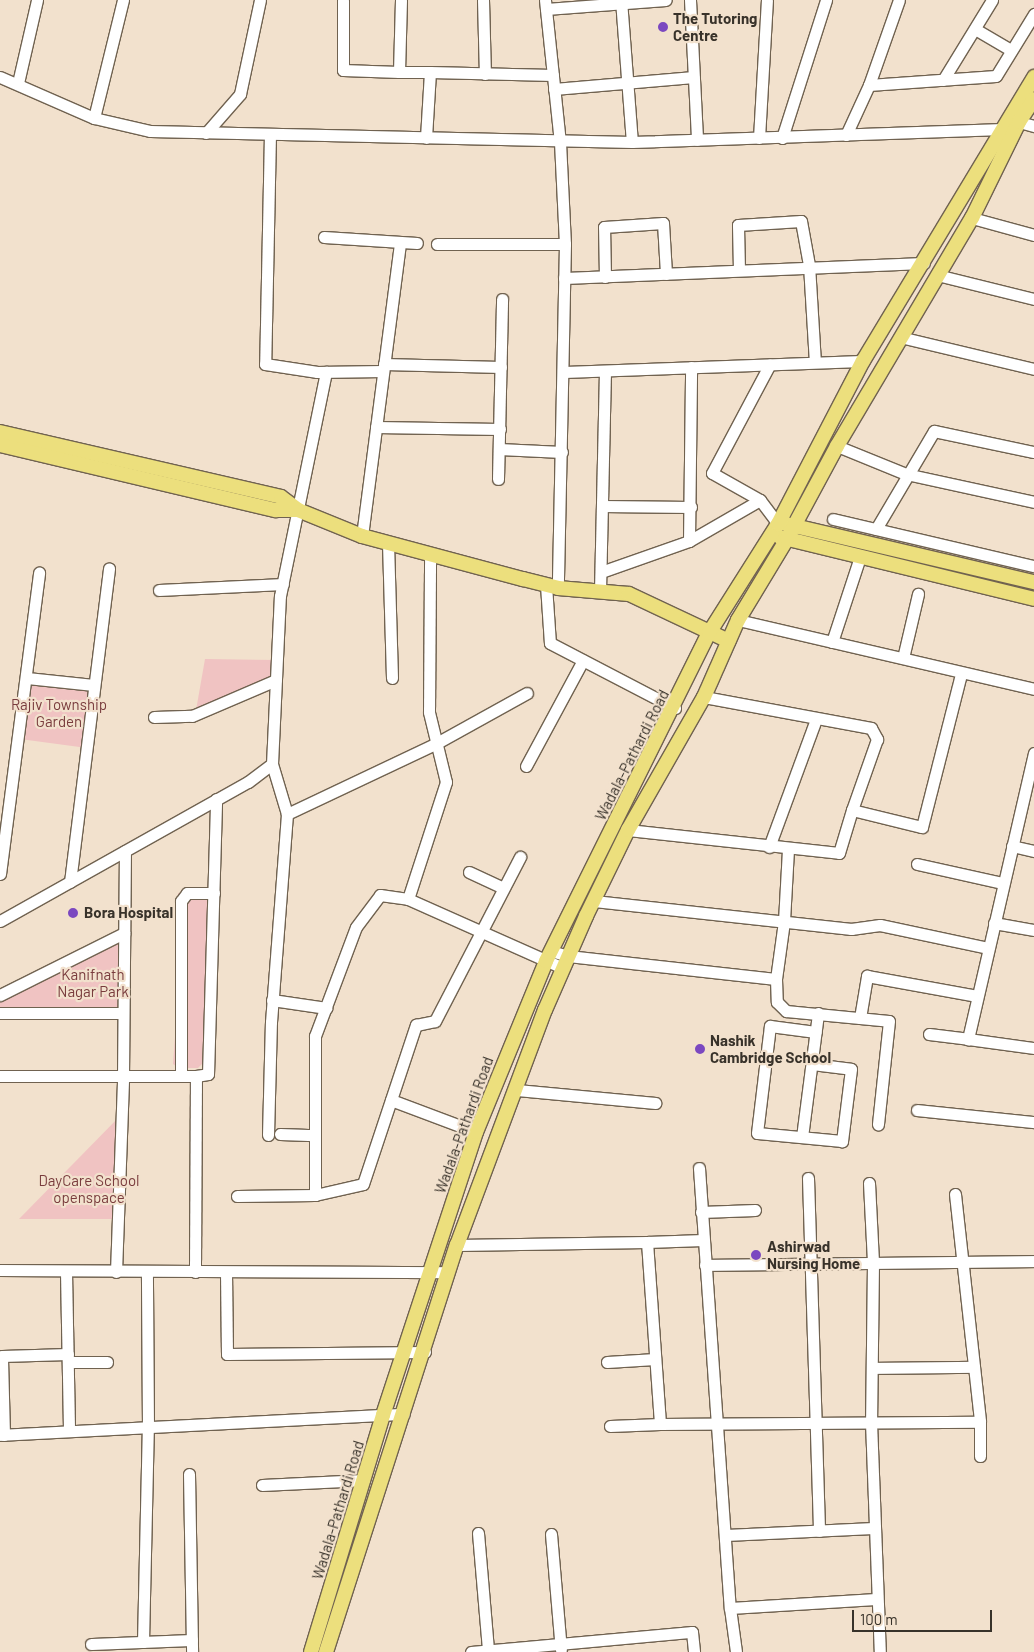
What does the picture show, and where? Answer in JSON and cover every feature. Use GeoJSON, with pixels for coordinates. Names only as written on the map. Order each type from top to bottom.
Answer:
{"type":"FeatureCollection","features":[{"type":"Feature","properties":{"kind":"main road"},"geometry":{"type":"LineString","coordinates":[[1013,126],[1034,77]]}},
{"type":"Feature","properties":{"kind":"main road"},"geometry":{"type":"LineString","coordinates":[[1013,126],[1034,99]]}},
{"type":"Feature","properties":{"kind":"main road","name":"Wadala-Pathardi Road"},"geometry":{"type":"LineString","coordinates":[[325,1652],[425,1352],[457,1245],[566,962],[628,830],[704,697],[738,620],[796,524],[837,446],[900,337],[972,218],[1013,126]]}},
{"type":"Feature","properties":{"kind":"main road","name":"Wadala-Pathardi Road"},"geometry":{"type":"LineString","coordinates":[[311,1652],[383,1415],[476,1132],[549,956],[675,708],[709,633],[769,534],[778,524],[863,361],[1013,126]]}},
{"type":"Feature","properties":{"kind":"main road"},"geometry":{"type":"LineString","coordinates":[[0,432],[281,497],[298,510],[362,536],[552,587],[629,594],[729,641]]}},
{"type":"Feature","properties":{"kind":"main road"},"geometry":{"type":"LineString","coordinates":[[0,445],[276,510],[298,510]]}},
{"type":"Feature","properties":{"kind":"main road"},"geometry":{"type":"LineString","coordinates":[[778,524],[796,524],[1034,582]]}},
{"type":"Feature","properties":{"kind":"main road"},"geometry":{"type":"LineString","coordinates":[[769,534],[1034,599]]}},
{"type":"Feature","properties":{"kind":"street"},"geometry":{"type":"LineString","coordinates":[[18,83],[37,0]]}},
{"type":"Feature","properties":{"kind":"street"},"geometry":{"type":"LineString","coordinates":[[94,118],[123,0]]}},
{"type":"Feature","properties":{"kind":"street"},"geometry":{"type":"LineString","coordinates":[[206,133],[240,94],[260,0]]}},
{"type":"Feature","properties":{"kind":"street"},"geometry":{"type":"LineString","coordinates":[[344,0],[342,70],[553,75]]}},
{"type":"Feature","properties":{"kind":"street"},"geometry":{"type":"LineString","coordinates":[[399,72],[401,0]]}},
{"type":"Feature","properties":{"kind":"street"},"geometry":{"type":"LineString","coordinates":[[483,0],[485,74]]}},
{"type":"Feature","properties":{"kind":"street"},"geometry":{"type":"LineString","coordinates":[[666,0],[546,5],[560,142],[564,244],[562,452],[552,587],[550,643],[675,708]]}},
{"type":"Feature","properties":{"kind":"street"},"geometry":{"type":"LineString","coordinates":[[690,0],[697,140]]}},
{"type":"Feature","properties":{"kind":"street"},"geometry":{"type":"LineString","coordinates":[[759,138],[767,0]]}},
{"type":"Feature","properties":{"kind":"street"},"geometry":{"type":"LineString","coordinates":[[782,138],[826,0]]}},
{"type":"Feature","properties":{"kind":"street"},"geometry":{"type":"LineString","coordinates":[[846,134],[869,85],[899,0]]}},
{"type":"Feature","properties":{"kind":"street"},"geometry":{"type":"LineString","coordinates":[[943,80],[992,0]]}},
{"type":"Feature","properties":{"kind":"street"},"geometry":{"type":"LineString","coordinates":[[621,2],[632,142]]}},
{"type":"Feature","properties":{"kind":"street"},"geometry":{"type":"LineString","coordinates":[[869,85],[996,76],[1034,14]]}},
{"type":"Feature","properties":{"kind":"street"},"geometry":{"type":"LineString","coordinates":[[975,29],[1011,50]]}},
{"type":"Feature","properties":{"kind":"street"},"geometry":{"type":"LineString","coordinates":[[426,138],[430,72]]}},
{"type":"Feature","properties":{"kind":"street"},"geometry":{"type":"LineString","coordinates":[[0,77],[18,83],[94,118],[150,132],[632,142],[782,138],[1034,126]]}},
{"type":"Feature","properties":{"kind":"street"},"geometry":{"type":"LineString","coordinates":[[554,88],[693,77]]}},
{"type":"Feature","properties":{"kind":"street"},"geometry":{"type":"LineString","coordinates":[[270,134],[265,364],[326,372],[384,367],[501,367]]}},
{"type":"Feature","properties":{"kind":"street"},"geometry":{"type":"LineString","coordinates":[[972,218],[1034,235]]}},
{"type":"Feature","properties":{"kind":"street"},"geometry":{"type":"LineString","coordinates":[[739,270],[738,225],[801,221],[809,265],[814,362]]}},
{"type":"Feature","properties":{"kind":"street"},"geometry":{"type":"LineString","coordinates":[[605,277],[604,227],[664,223],[666,274]]}},
{"type":"Feature","properties":{"kind":"street"},"geometry":{"type":"LineString","coordinates":[[324,237],[418,243]]}},
{"type":"Feature","properties":{"kind":"street"},"geometry":{"type":"LineString","coordinates":[[362,536],[400,242]]}},
{"type":"Feature","properties":{"kind":"street"},"geometry":{"type":"LineString","coordinates":[[437,244],[564,244]]}},
{"type":"Feature","properties":{"kind":"street"},"geometry":{"type":"LineString","coordinates":[[564,278],[809,265],[924,263]]}},
{"type":"Feature","properties":{"kind":"street"},"geometry":{"type":"LineString","coordinates":[[937,275],[1034,299]]}},
{"type":"Feature","properties":{"kind":"street"},"geometry":{"type":"LineString","coordinates":[[498,478],[502,299]]}},
{"type":"Feature","properties":{"kind":"street"},"geometry":{"type":"LineString","coordinates":[[900,337],[1034,369]]}},
{"type":"Feature","properties":{"kind":"street"},"geometry":{"type":"LineString","coordinates":[[563,372],[863,361]]}},
{"type":"Feature","properties":{"kind":"street"},"geometry":{"type":"LineString","coordinates":[[712,472],[770,364]]}},
{"type":"Feature","properties":{"kind":"street"},"geometry":{"type":"LineString","coordinates":[[690,541],[691,367]]}},
{"type":"Feature","properties":{"kind":"street"},"geometry":{"type":"LineString","coordinates":[[600,591],[605,371]]}},
{"type":"Feature","properties":{"kind":"street"},"geometry":{"type":"LineString","coordinates":[[268,1135],[272,1000],[287,814],[272,764],[283,584],[326,372]]}},
{"type":"Feature","properties":{"kind":"street"},"geometry":{"type":"LineString","coordinates":[[376,427],[500,429]]}},
{"type":"Feature","properties":{"kind":"street"},"geometry":{"type":"LineString","coordinates":[[876,529],[930,434],[936,430],[1034,452]]}},
{"type":"Feature","properties":{"kind":"street"},"geometry":{"type":"LineString","coordinates":[[837,446],[906,474],[1034,502]]}},
{"type":"Feature","properties":{"kind":"street"},"geometry":{"type":"LineString","coordinates":[[499,449],[562,452]]}},
{"type":"Feature","properties":{"kind":"street"},"geometry":{"type":"LineString","coordinates":[[691,464],[712,472],[760,500],[778,524]]}},
{"type":"Feature","properties":{"kind":"street"},"geometry":{"type":"LineString","coordinates":[[601,572],[690,541],[760,500]]}},
{"type":"Feature","properties":{"kind":"street"},"geometry":{"type":"LineString","coordinates":[[602,506],[691,507]]}},
{"type":"Feature","properties":{"kind":"street"},"geometry":{"type":"LineString","coordinates":[[833,518],[1034,566]]}},
{"type":"Feature","properties":{"kind":"street"},"geometry":{"type":"LineString","coordinates":[[388,543],[392,678]]}},
{"type":"Feature","properties":{"kind":"street"},"geometry":{"type":"LineString","coordinates":[[408,899],[446,782],[435,744],[429,712],[430,554]]}},
{"type":"Feature","properties":{"kind":"street"},"geometry":{"type":"LineString","coordinates":[[832,642],[860,557]]}},
{"type":"Feature","properties":{"kind":"street"},"geometry":{"type":"LineString","coordinates":[[70,882],[109,568]]}},
{"type":"Feature","properties":{"kind":"street"},"geometry":{"type":"LineString","coordinates":[[0,874],[27,678],[39,573]]}},
{"type":"Feature","properties":{"kind":"street"},"geometry":{"type":"LineString","coordinates":[[160,590],[283,584]]}},
{"type":"Feature","properties":{"kind":"street"},"geometry":{"type":"LineString","coordinates":[[903,658],[918,594]]}},
{"type":"Feature","properties":{"kind":"street"},"geometry":{"type":"LineString","coordinates":[[738,620],[903,658],[961,674],[1034,689]]}},
{"type":"Feature","properties":{"kind":"street"},"geometry":{"type":"LineString","coordinates":[[526,766],[583,660]]}},
{"type":"Feature","properties":{"kind":"street"},"geometry":{"type":"LineString","coordinates":[[852,810],[922,827],[961,674]]}},
{"type":"Feature","properties":{"kind":"street"},"geometry":{"type":"LineString","coordinates":[[27,678],[94,685]]}},
{"type":"Feature","properties":{"kind":"street"},"geometry":{"type":"LineString","coordinates":[[154,716],[192,716],[276,680]]}},
{"type":"Feature","properties":{"kind":"street"},"geometry":{"type":"LineString","coordinates":[[287,814],[435,744],[528,693]]}},
{"type":"Feature","properties":{"kind":"street"},"geometry":{"type":"LineString","coordinates":[[628,830],[788,849],[839,853],[877,739],[876,732],[871,728],[704,697]]}},
{"type":"Feature","properties":{"kind":"street"},"geometry":{"type":"LineString","coordinates":[[770,847],[816,719]]}},
{"type":"Feature","properties":{"kind":"street"},"geometry":{"type":"LineString","coordinates":[[968,1039],[1034,753]]}},
{"type":"Feature","properties":{"kind":"street"},"geometry":{"type":"LineString","coordinates":[[0,922],[216,799],[272,764]]}},
{"type":"Feature","properties":{"kind":"street"},"geometry":{"type":"LineString","coordinates":[[0,1072],[0,1076],[123,1077],[196,1076],[208,1074],[216,799]]}},
{"type":"Feature","properties":{"kind":"street"},"geometry":{"type":"LineString","coordinates":[[1012,846],[1034,852]]}},
{"type":"Feature","properties":{"kind":"street"},"geometry":{"type":"LineString","coordinates":[[788,849],[784,921],[776,979],[777,1002],[786,1011],[889,1021],[878,1124]]}},
{"type":"Feature","properties":{"kind":"street"},"geometry":{"type":"LineString","coordinates":[[116,1272],[123,1077],[124,852]]}},
{"type":"Feature","properties":{"kind":"street"},"geometry":{"type":"LineString","coordinates":[[237,1196],[314,1195],[363,1184],[416,1025],[435,1021],[479,931],[520,857]]}},
{"type":"Feature","properties":{"kind":"street"},"geometry":{"type":"LineString","coordinates":[[916,864],[1003,883]]}},
{"type":"Feature","properties":{"kind":"street"},"geometry":{"type":"LineString","coordinates":[[469,872],[502,888]]}},
{"type":"Feature","properties":{"kind":"street"},"geometry":{"type":"LineString","coordinates":[[181,1076],[181,901],[187,893],[214,893]]}},
{"type":"Feature","properties":{"kind":"street"},"geometry":{"type":"LineString","coordinates":[[314,1195],[315,1036],[356,927],[380,896],[408,899],[479,931],[566,962],[776,979]]}},
{"type":"Feature","properties":{"kind":"street"},"geometry":{"type":"LineString","coordinates":[[594,901],[851,929],[880,925],[988,948]]}},
{"type":"Feature","properties":{"kind":"street"},"geometry":{"type":"LineString","coordinates":[[994,923],[1034,930]]}},
{"type":"Feature","properties":{"kind":"street"},"geometry":{"type":"LineString","coordinates":[[0,995],[124,933]]}},
{"type":"Feature","properties":{"kind":"street"},"geometry":{"type":"LineString","coordinates":[[860,1018],[867,976],[977,996]]}},
{"type":"Feature","properties":{"kind":"street"},"geometry":{"type":"LineString","coordinates":[[272,1000],[326,1008]]}},
{"type":"Feature","properties":{"kind":"street"},"geometry":{"type":"LineString","coordinates":[[0,1012],[123,1013]]}},
{"type":"Feature","properties":{"kind":"street"},"geometry":{"type":"LineString","coordinates":[[802,1137],[818,1013]]}},
{"type":"Feature","properties":{"kind":"street"},"geometry":{"type":"LineString","coordinates":[[812,1064],[852,1070],[842,1141],[757,1133],[770,1026],[816,1032]]}},
{"type":"Feature","properties":{"kind":"street"},"geometry":{"type":"LineString","coordinates":[[929,1034],[1034,1048]]}},
{"type":"Feature","properties":{"kind":"street"},"geometry":{"type":"LineString","coordinates":[[194,1272],[196,1076]]}},
{"type":"Feature","properties":{"kind":"street"},"geometry":{"type":"LineString","coordinates":[[517,1090],[655,1103]]}},
{"type":"Feature","properties":{"kind":"street"},"geometry":{"type":"LineString","coordinates":[[391,1100],[476,1132]]}},
{"type":"Feature","properties":{"kind":"street"},"geometry":{"type":"LineString","coordinates":[[917,1110],[1034,1122]]}},
{"type":"Feature","properties":{"kind":"street"},"geometry":{"type":"LineString","coordinates":[[280,1134],[315,1134]]}},
{"type":"Feature","properties":{"kind":"street"},"geometry":{"type":"LineString","coordinates":[[698,1168],[730,1608],[736,1652]]}},
{"type":"Feature","properties":{"kind":"street"},"geometry":{"type":"LineString","coordinates":[[808,1178],[814,1422],[819,1530]]}},
{"type":"Feature","properties":{"kind":"street"},"geometry":{"type":"LineString","coordinates":[[869,1183],[873,1263],[871,1422],[873,1528],[880,1652]]}},
{"type":"Feature","properties":{"kind":"street"},"geometry":{"type":"LineString","coordinates":[[955,1194],[980,1422],[980,1456]]}},
{"type":"Feature","properties":{"kind":"street"},"geometry":{"type":"LineString","coordinates":[[702,1212],[755,1210]]}},
{"type":"Feature","properties":{"kind":"street"},"geometry":{"type":"LineString","coordinates":[[457,1245],[703,1240]]}},
{"type":"Feature","properties":{"kind":"street"},"geometry":{"type":"LineString","coordinates":[[647,1242],[660,1424]]}},
{"type":"Feature","properties":{"kind":"street"},"geometry":{"type":"LineString","coordinates":[[705,1265],[1034,1261]]}},
{"type":"Feature","properties":{"kind":"street"},"geometry":{"type":"LineString","coordinates":[[0,1270],[66,1272],[448,1272]]}},
{"type":"Feature","properties":{"kind":"street"},"geometry":{"type":"LineString","coordinates":[[66,1272],[69,1431]]}},
{"type":"Feature","properties":{"kind":"street"},"geometry":{"type":"LineString","coordinates":[[143,1642],[148,1427],[146,1272]]}},
{"type":"Feature","properties":{"kind":"street"},"geometry":{"type":"LineString","coordinates":[[226,1272],[227,1354],[425,1352]]}},
{"type":"Feature","properties":{"kind":"street"},"geometry":{"type":"LineString","coordinates":[[107,1362],[68,1358],[2,1356],[2,1435],[403,1414]]}},
{"type":"Feature","properties":{"kind":"street"},"geometry":{"type":"LineString","coordinates":[[608,1362],[655,1359]]}},
{"type":"Feature","properties":{"kind":"street"},"geometry":{"type":"LineString","coordinates":[[872,1368],[974,1367]]}},
{"type":"Feature","properties":{"kind":"street"},"geometry":{"type":"LineString","coordinates":[[610,1426],[717,1421],[980,1422]]}},
{"type":"Feature","properties":{"kind":"street"},"geometry":{"type":"LineString","coordinates":[[91,1644],[143,1642],[192,1646],[189,1474]]}},
{"type":"Feature","properties":{"kind":"street"},"geometry":{"type":"LineString","coordinates":[[262,1486],[364,1480]]}},
{"type":"Feature","properties":{"kind":"street"},"geometry":{"type":"LineString","coordinates":[[726,1535],[873,1528]]}},
{"type":"Feature","properties":{"kind":"street"},"geometry":{"type":"LineString","coordinates":[[478,1533],[488,1650]]}},
{"type":"Feature","properties":{"kind":"street"},"geometry":{"type":"LineString","coordinates":[[551,1534],[561,1648]]}},
{"type":"Feature","properties":{"kind":"street"},"geometry":{"type":"LineString","coordinates":[[730,1608],[876,1599]]}},
{"type":"Feature","properties":{"kind":"street"},"geometry":{"type":"LineString","coordinates":[[472,1652],[561,1648],[692,1632],[694,1652]]}},
{"type":"Feature","properties":{"kind":"green space"},"geometry":{"type":"Polygon","coordinates":[[[205,659],[277,660],[276,680],[195,716],[205,659]]]}},
{"type":"Feature","properties":{"kind":"green space","name":"Rajiv Township Garden"},"geometry":{"type":"Polygon","coordinates":[[[27,678],[94,685],[87,748],[20,739],[27,678]]]}},
{"type":"Feature","properties":{"kind":"green space"},"geometry":{"type":"Polygon","coordinates":[[[209,892],[202,1064],[198,1068],[179,1068],[173,1064],[178,996],[178,893],[209,892]]]}},
{"type":"Feature","properties":{"kind":"green space","name":"Kanifnath Nagar Park"},"geometry":{"type":"Polygon","coordinates":[[[124,933],[123,1013],[0,1013],[0,995],[124,933]]]}},
{"type":"Feature","properties":{"kind":"green space","name":"DayCare School openspace"},"geometry":{"type":"Polygon","coordinates":[[[122,1114],[118,1219],[19,1219],[122,1114]]]}},
{"type":"Feature","properties":{"kind":"place","name":"The Tutoring Centre"},"geometry":{"type":"Point","coordinates":[663,27]}},
{"type":"Feature","properties":{"kind":"place","name":"Bora Hospital"},"geometry":{"type":"Point","coordinates":[73,913]}},
{"type":"Feature","properties":{"kind":"place","name":"Nashik Cambridge School"},"geometry":{"type":"Point","coordinates":[700,1049]}},
{"type":"Feature","properties":{"kind":"place","name":"Ashirwad Nursing Home"},"geometry":{"type":"Point","coordinates":[756,1255]}}]}
